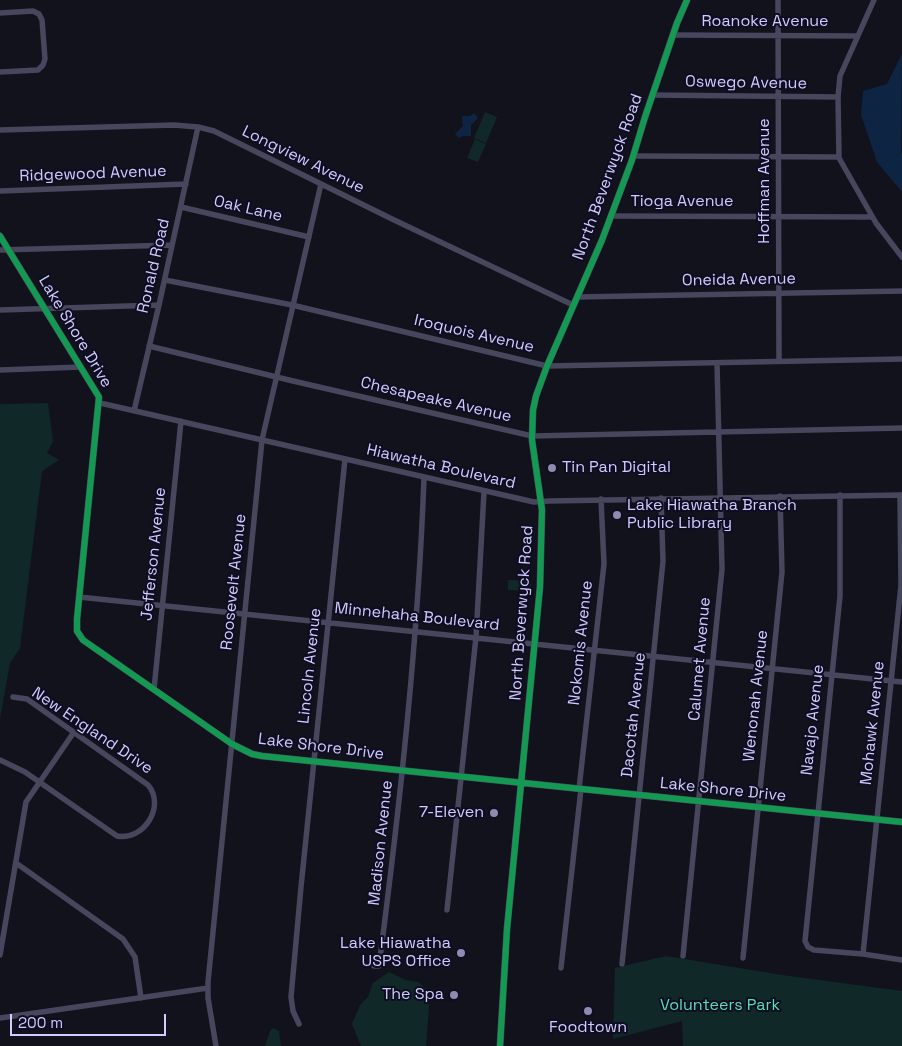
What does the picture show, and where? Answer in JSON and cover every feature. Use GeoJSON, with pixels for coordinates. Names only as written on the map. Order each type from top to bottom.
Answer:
{"type":"FeatureCollection","features":[{"type":"Feature","properties":{"kind":"street","name":"North Beverwyck Road"},"geometry":{"type":"LineString","coordinates":[[500,1046],[507,929],[542,552],[542,501],[532,436],[532,419],[536,396],[634,156],[652,95],[687,0]]}},
{"type":"Feature","properties":{"kind":"street","name":"Hoffman Avenue"},"geometry":{"type":"LineString","coordinates":[[778,0],[779,362]]}},
{"type":"Feature","properties":{"kind":"street"},"geometry":{"type":"LineString","coordinates":[[874,0],[856,36],[840,76],[838,97],[839,157],[872,217],[902,257]]}},
{"type":"Feature","properties":{"kind":"street"},"geometry":{"type":"LineString","coordinates":[[0,13],[33,12],[39,14],[42,20],[45,62],[37,70],[0,72]]}},
{"type":"Feature","properties":{"kind":"street","name":"Roanoke Avenue"},"geometry":{"type":"LineString","coordinates":[[673,35],[856,36]]}},
{"type":"Feature","properties":{"kind":"street","name":"Oswego Avenue"},"geometry":{"type":"LineString","coordinates":[[652,95],[838,97]]}},
{"type":"Feature","properties":{"kind":"street","name":"Longview Avenue"},"geometry":{"type":"LineString","coordinates":[[0,130],[174,125],[198,127],[214,131],[573,305]]}},
{"type":"Feature","properties":{"kind":"street","name":"Ronald Road"},"geometry":{"type":"LineString","coordinates":[[134,411],[198,127]]}},
{"type":"Feature","properties":{"kind":"street"},"geometry":{"type":"LineString","coordinates":[[634,156],[839,157]]}},
{"type":"Feature","properties":{"kind":"street","name":"Ridgewood Avenue"},"geometry":{"type":"LineString","coordinates":[[0,191],[186,184]]}},
{"type":"Feature","properties":{"kind":"street","name":"Roosevelt Avenue"},"geometry":{"type":"LineString","coordinates":[[216,1046],[208,988],[262,440],[321,184]]}},
{"type":"Feature","properties":{"kind":"street","name":"Oak Lane"},"geometry":{"type":"LineString","coordinates":[[181,207],[309,237]]}},
{"type":"Feature","properties":{"kind":"street","name":"Tioga Avenue"},"geometry":{"type":"LineString","coordinates":[[611,216],[872,217]]}},
{"type":"Feature","properties":{"kind":"street","name":"Lake Shore Drive"},"geometry":{"type":"LineString","coordinates":[[0,236],[97,392],[100,403],[77,631],[80,637],[232,744],[252,754],[262,756],[902,822]]}},
{"type":"Feature","properties":{"kind":"street"},"geometry":{"type":"LineString","coordinates":[[0,250],[172,245]]}},
{"type":"Feature","properties":{"kind":"street","name":"Iroquois Avenue"},"geometry":{"type":"LineString","coordinates":[[165,280],[292,305],[547,366],[902,359]]}},
{"type":"Feature","properties":{"kind":"street","name":"Oneida Avenue"},"geometry":{"type":"LineString","coordinates":[[577,297],[902,291]]}},
{"type":"Feature","properties":{"kind":"street"},"geometry":{"type":"LineString","coordinates":[[0,310],[159,306]]}},
{"type":"Feature","properties":{"kind":"street","name":"Chesapeake Avenue"},"geometry":{"type":"LineString","coordinates":[[149,346],[532,436],[902,428]]}},
{"type":"Feature","properties":{"kind":"street","name":"Calumet Avenue"},"geometry":{"type":"LineString","coordinates":[[683,956],[722,569],[717,363]]}},
{"type":"Feature","properties":{"kind":"street"},"geometry":{"type":"LineString","coordinates":[[0,370],[81,367]]}},
{"type":"Feature","properties":{"kind":"street","name":"Hiawatha Boulevard"},"geometry":{"type":"LineString","coordinates":[[100,403],[534,502],[601,499],[901,495]]}},
{"type":"Feature","properties":{"kind":"street","name":"Jefferson Avenue"},"geometry":{"type":"LineString","coordinates":[[154,689],[181,422]]}},
{"type":"Feature","properties":{"kind":"street","name":"Lincoln Avenue"},"geometry":{"type":"LineString","coordinates":[[299,1024],[293,1011],[291,997],[345,460]]}},
{"type":"Feature","properties":{"kind":"street","name":"Madison Avenue"},"geometry":{"type":"LineString","coordinates":[[374,966],[379,966],[403,770],[416,631],[424,478]]}},
{"type":"Feature","properties":{"kind":"street"},"geometry":{"type":"LineString","coordinates":[[447,910],[476,637],[484,492]]}},
{"type":"Feature","properties":{"kind":"street","name":"Navajo Avenue"},"geometry":{"type":"LineString","coordinates":[[840,495],[840,596],[805,941],[808,947],[814,950],[863,954]]}},
{"type":"Feature","properties":{"kind":"street","name":"Mohawk Avenue"},"geometry":{"type":"LineString","coordinates":[[863,954],[901,586],[901,495]]}},
{"type":"Feature","properties":{"kind":"street","name":"Wenonah Avenue"},"geometry":{"type":"LineString","coordinates":[[743,958],[782,572],[780,496]]}},
{"type":"Feature","properties":{"kind":"street","name":"Dacotah Avenue"},"geometry":{"type":"LineString","coordinates":[[622,964],[663,561],[661,498]]}},
{"type":"Feature","properties":{"kind":"street","name":"Nokomis Avenue"},"geometry":{"type":"LineString","coordinates":[[561,968],[604,564],[601,499]]}},
{"type":"Feature","properties":{"kind":"street","name":"Minnehaha Boulevard"},"geometry":{"type":"LineString","coordinates":[[79,597],[772,667],[902,682]]}},
{"type":"Feature","properties":{"kind":"street","name":"New England Drive"},"geometry":{"type":"LineString","coordinates":[[0,760],[16,766],[117,836],[125,837],[135,834],[141,830],[152,815],[155,800],[154,793],[148,785],[27,699],[13,697]]}},
{"type":"Feature","properties":{"kind":"street"},"geometry":{"type":"LineString","coordinates":[[0,955],[2,927],[16,863],[26,802],[74,732]]}},
{"type":"Feature","properties":{"kind":"street"},"geometry":{"type":"LineString","coordinates":[[16,863],[123,939],[135,957],[141,998]]}},
{"type":"Feature","properties":{"kind":"street"},"geometry":{"type":"LineString","coordinates":[[863,954],[902,960]]}},
{"type":"Feature","properties":{"kind":"street"},"geometry":{"type":"LineString","coordinates":[[0,1018],[208,988]]}},
{"type":"Feature","properties":{"kind":"green space"},"geometry":{"type":"Polygon","coordinates":[[[485,112],[497,117],[486,143],[474,138],[485,112]]]}},
{"type":"Feature","properties":{"kind":"green space"},"geometry":{"type":"Polygon","coordinates":[[[475,139],[486,144],[478,162],[467,158],[475,139]]]}},
{"type":"Feature","properties":{"kind":"green space"},"geometry":{"type":"Polygon","coordinates":[[[48,403],[53,441],[47,453],[59,460],[42,471],[20,648],[10,663],[0,719],[0,404],[48,403]]]}},
{"type":"Feature","properties":{"kind":"green space"},"geometry":{"type":"Polygon","coordinates":[[[508,580],[531,581],[531,591],[508,590],[508,580]]]}},
{"type":"Feature","properties":{"kind":"green space","name":"Volunteers Park"},"geometry":{"type":"Polygon","coordinates":[[[666,956],[782,975],[902,991],[902,1046],[683,1046],[682,1021],[613,1039],[615,968],[666,956]]]}},
{"type":"Feature","properties":{"kind":"green space"},"geometry":{"type":"Polygon","coordinates":[[[389,972],[406,980],[418,982],[430,992],[426,1046],[361,1046],[352,1024],[360,1005],[368,997],[373,983],[389,972]]]}},
{"type":"Feature","properties":{"kind":"green space"},"geometry":{"type":"Polygon","coordinates":[[[273,1028],[279,1031],[281,1046],[265,1046],[270,1031],[273,1028]]]}},
{"type":"Feature","properties":{"kind":"water"},"geometry":{"type":"Polygon","coordinates":[[[902,54],[902,192],[877,162],[861,115],[863,91],[887,84],[902,54]]]}},
{"type":"Feature","properties":{"kind":"water"},"geometry":{"type":"Polygon","coordinates":[[[474,113],[478,118],[471,125],[471,136],[459,138],[455,134],[463,126],[462,116],[470,116],[474,113]]]}},
{"type":"Feature","properties":{"kind":"cycle path"},"geometry":{"type":"LineString","coordinates":[[500,1046],[507,929],[540,587],[542,510],[532,440],[533,410],[547,366],[602,240],[632,160],[677,23],[687,0]]}},
{"type":"Feature","properties":{"kind":"cycle path"},"geometry":{"type":"LineString","coordinates":[[0,236],[99,397],[77,631],[83,640],[232,744],[252,754],[262,756],[902,822]]}},
{"type":"Feature","properties":{"kind":"place","name":"Tin Pan Digital"},"geometry":{"type":"Point","coordinates":[552,468]}},
{"type":"Feature","properties":{"kind":"place","name":"Lake Hiawatha Branch Public Library"},"geometry":{"type":"Point","coordinates":[617,515]}},
{"type":"Feature","properties":{"kind":"place","name":"7-Eleven"},"geometry":{"type":"Point","coordinates":[494,813]}},
{"type":"Feature","properties":{"kind":"place","name":"Lake Hiawatha USPS Office"},"geometry":{"type":"Point","coordinates":[461,953]}},
{"type":"Feature","properties":{"kind":"place","name":"The Spa"},"geometry":{"type":"Point","coordinates":[454,995]}},
{"type":"Feature","properties":{"kind":"place","name":"Foodtown"},"geometry":{"type":"Point","coordinates":[588,1011]}}]}
